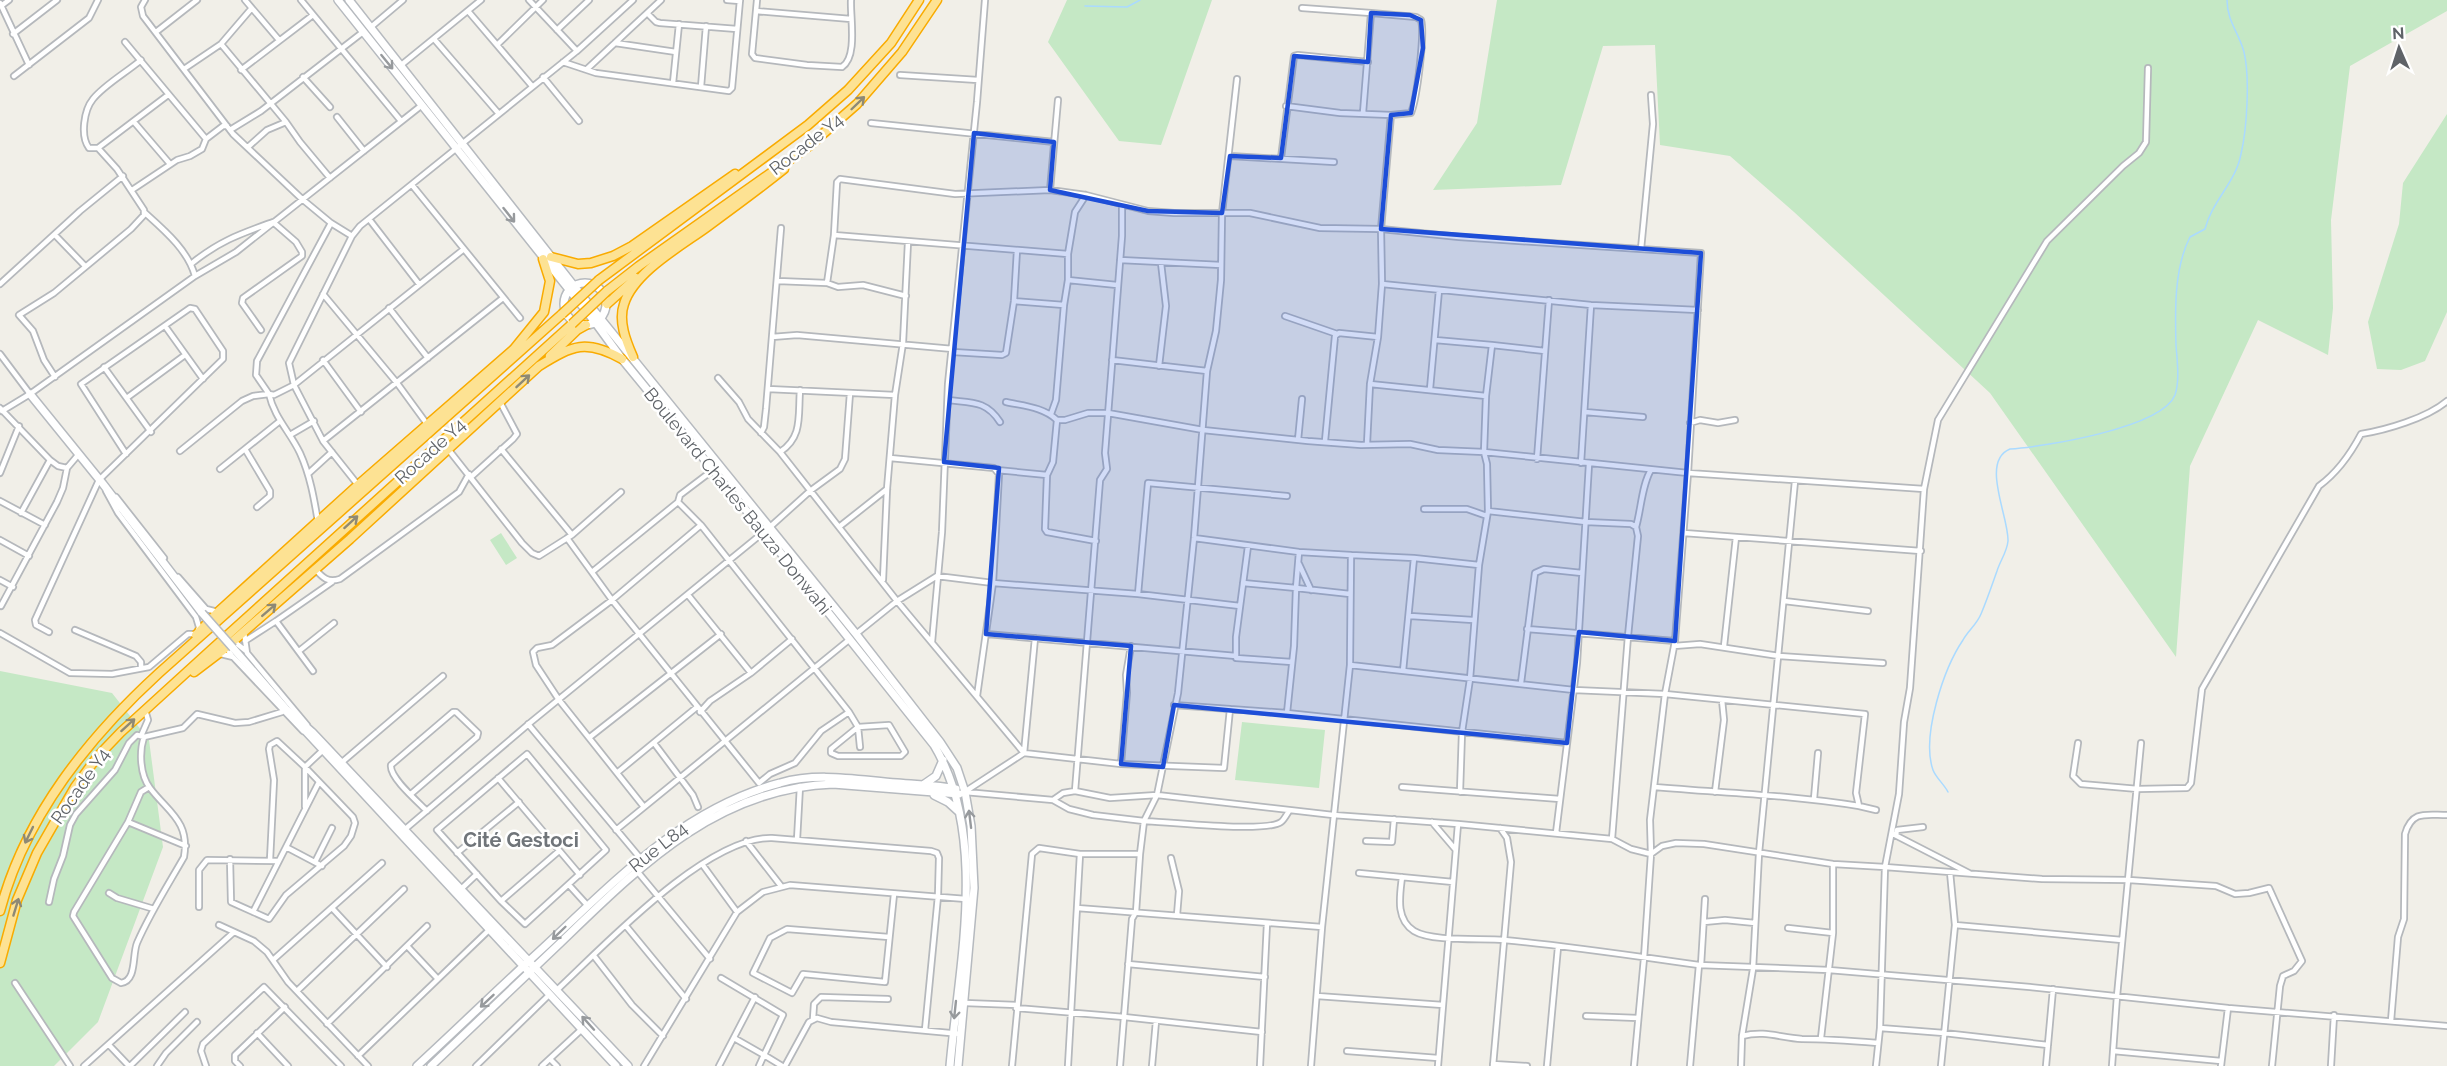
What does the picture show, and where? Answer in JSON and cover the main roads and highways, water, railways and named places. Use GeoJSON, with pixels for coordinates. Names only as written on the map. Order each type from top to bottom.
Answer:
{"type":"FeatureCollection","features":[{"type":"Feature","properties":{"kind":"highway","name":"Rocade Y4"},"geometry":{"type":"LineString","coordinates":[[0,911],[29,833],[87,746],[110,720],[159,673],[595,282],[786,141],[848,90],[891,43],[919,0]]}},
{"type":"Feature","properties":{"kind":"highway","name":"Rocade Y4"},"geometry":{"type":"LineString","coordinates":[[0,963],[17,900],[37,853],[53,824],[98,756],[145,710],[607,291],[809,146],[876,85],[902,52],[937,0]]}},
{"type":"Feature","properties":{"kind":"highway"},"geometry":{"type":"LineString","coordinates":[[514,349],[544,312],[550,281],[547,258],[571,263],[603,261],[632,246],[721,183],[786,141]]}},
{"type":"Feature","properties":{"kind":"highway"},"geometry":{"type":"LineString","coordinates":[[607,304],[638,276],[763,186],[809,146]]}},
{"type":"Feature","properties":{"kind":"highway"},"geometry":{"type":"LineString","coordinates":[[595,282],[632,246]]}},
{"type":"Feature","properties":{"kind":"highway"},"geometry":{"type":"LineString","coordinates":[[633,357],[624,332],[623,306],[628,294],[658,263]]}},
{"type":"Feature","properties":{"kind":"highway"},"geometry":{"type":"LineString","coordinates":[[159,673],[218,612],[358,485],[514,349],[563,310]]}},
{"type":"Feature","properties":{"kind":"highway"},"geometry":{"type":"LineString","coordinates":[[173,685],[244,636],[315,568],[577,330],[594,322]]}},
{"type":"Feature","properties":{"kind":"highway"},"geometry":{"type":"LineString","coordinates":[[539,366],[572,348],[583,346],[604,349],[622,359]]}},
{"type":"Feature","properties":{"kind":"main road","name":"Boulevard Charles Bauza Donwahi"},"geometry":{"type":"LineString","coordinates":[[338,0],[572,288],[622,359],[713,470],[767,529]]}},
{"type":"Feature","properties":{"kind":"main road","name":"Boulevard Charles Bauza Donwahi"},"geometry":{"type":"LineString","coordinates":[[349,0],[465,144],[547,258]]}},
{"type":"Feature","properties":{"kind":"main road"},"geometry":{"type":"LineString","coordinates":[[595,282],[602,291],[607,304],[594,322],[574,321],[563,310],[572,288],[595,282]]}},
{"type":"Feature","properties":{"kind":"main road","name":"Boulevard Charles Bauza Donwahi"},"geometry":{"type":"LineString","coordinates":[[594,322],[633,357],[720,465],[767,529],[940,742],[957,768],[965,792],[971,826],[974,888],[964,1003],[950,1066]]}},
{"type":"Feature","properties":{"kind":"main road"},"geometry":{"type":"LineString","coordinates":[[30,394],[101,482],[182,591],[297,720],[341,763],[402,832]]}},
{"type":"Feature","properties":{"kind":"main road","name":"Boulevard Charles Bauza Donwahi"},"geometry":{"type":"LineString","coordinates":[[853,636],[934,745],[943,760],[955,792],[963,828],[966,899],[957,1033],[958,1066]]}},
{"type":"Feature","properties":{"kind":"main road"},"geometry":{"type":"LineString","coordinates":[[310,734],[322,751],[492,927],[558,989],[628,1066]]}},
{"type":"Feature","properties":{"kind":"main road"},"geometry":{"type":"LineString","coordinates":[[923,788],[936,776],[943,760]]}},
{"type":"Feature","properties":{"kind":"main road","name":"Rue L84"},"geometry":{"type":"LineString","coordinates":[[417,1066],[588,906],[636,868],[641,859],[685,824],[702,814],[760,786],[825,777],[965,792]]}},
{"type":"Feature","properties":{"kind":"main road"},"geometry":{"type":"LineString","coordinates":[[431,1066],[636,868],[704,821],[755,798],[800,786],[833,784],[923,788],[948,802],[959,812]]}},
{"type":"Feature","properties":{"kind":"main road"},"geometry":{"type":"LineString","coordinates":[[492,927],[529,973],[616,1066]]}},
{"type":"Feature","properties":{"kind":"waterway"},"geometry":{"type":"LineString","coordinates":[[1085,6],[1127,7],[1140,0]]}},
{"type":"Feature","properties":{"kind":"waterway"},"geometry":{"type":"LineString","coordinates":[[1948,792],[1933,770],[1930,756],[1932,721],[1949,667],[1963,640],[1979,618],[2005,553],[2008,541],[2007,531],[1996,477],[2001,455],[2010,449],[2073,440],[2126,426],[2166,407],[2175,395],[2178,377],[2176,304],[2181,262],[2190,237],[2205,229],[2213,209],[2234,174],[2241,154],[2245,131],[2246,63],[2242,45],[2231,21],[2227,0]]}},
{"type":"Feature","properties":{"kind":"district","name":"Cité Gestoci"},"geometry":{"type":"Point","coordinates":[521,840]}}]}
